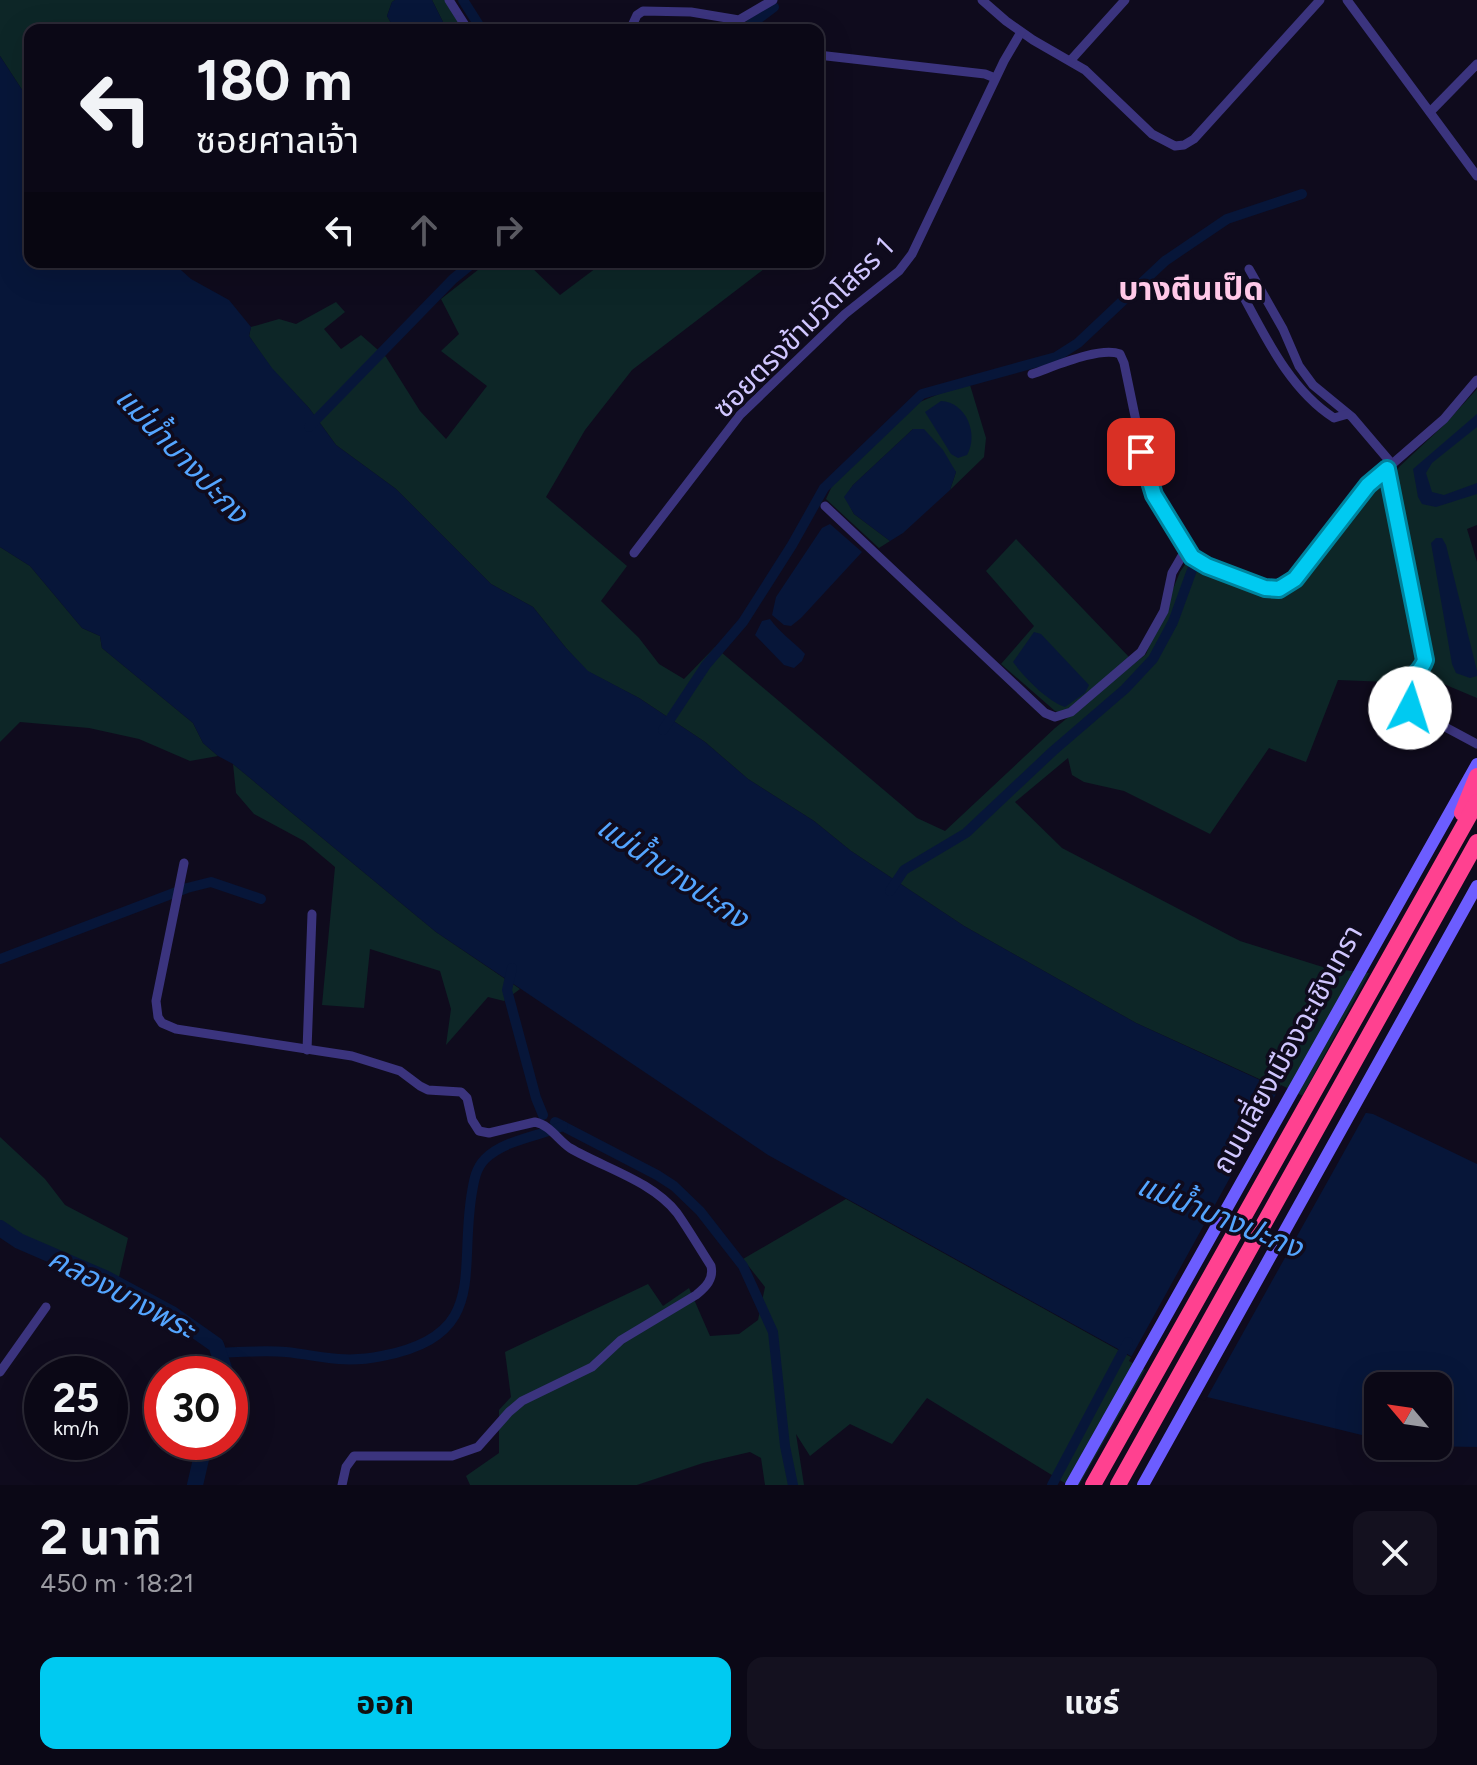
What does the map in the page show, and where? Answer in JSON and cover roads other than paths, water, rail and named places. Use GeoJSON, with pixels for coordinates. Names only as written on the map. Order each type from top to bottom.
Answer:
{"type":"FeatureCollection","features":[{"type":"Feature","properties":{"kind":"highway"},"geometry":{"type":"LineString","coordinates":[[1437,874],[1477,776]]}},
{"type":"Feature","properties":{"kind":"highway","name":"ถนนเลี่ยงเมืองฉะเชิงเทรา"},"geometry":{"type":"LineString","coordinates":[[1093,1485],[1477,802]]}},
{"type":"Feature","properties":{"kind":"highway"},"geometry":{"type":"LineString","coordinates":[[1118,1485],[1477,842]]}},
{"type":"Feature","properties":{"kind":"highway"},"geometry":{"type":"LineString","coordinates":[[1454,884],[1477,855]]}},
{"type":"Feature","properties":{"kind":"main road","name":"ถนนเลี่ยงเมืองฉะเชิงเทรา"},"geometry":{"type":"LineString","coordinates":[[1071,1485],[1477,764]]}},
{"type":"Feature","properties":{"kind":"main road"},"geometry":{"type":"LineString","coordinates":[[1143,1485],[1477,886]]}},
{"type":"Feature","properties":{"kind":"street"},"geometry":{"type":"LineString","coordinates":[[449,0],[464,24]]}},
{"type":"Feature","properties":{"kind":"street"},"geometry":{"type":"LineString","coordinates":[[633,24],[643,11],[691,12],[739,20],[773,0]]}},
{"type":"Feature","properties":{"kind":"street"},"geometry":{"type":"LineString","coordinates":[[982,0],[1021,32],[1100,82],[1152,134],[1170,144],[1184,145],[1194,139],[1320,0]]}},
{"type":"Feature","properties":{"kind":"street"},"geometry":{"type":"LineString","coordinates":[[1070,61],[1125,0]]}},
{"type":"Feature","properties":{"kind":"street"},"geometry":{"type":"LineString","coordinates":[[1347,0],[1477,176]]}},
{"type":"Feature","properties":{"kind":"street","name":"ซอยตรงข้ามวัดโสธร 1"},"geometry":{"type":"LineString","coordinates":[[634,553],[740,415],[845,314],[899,271],[912,254],[995,78],[1021,32]]}},
{"type":"Feature","properties":{"kind":"street"},"geometry":{"type":"LineString","coordinates":[[824,56],[985,74],[995,78]]}},
{"type":"Feature","properties":{"kind":"street"},"geometry":{"type":"LineString","coordinates":[[1430,112],[1477,64]]}},
{"type":"Feature","properties":{"kind":"street"},"geometry":{"type":"LineString","coordinates":[[1249,269],[1283,329],[1299,366],[1313,385],[1375,441],[1390,467],[1425,660],[1404,687],[1401,699],[1406,706],[1477,744]]}},
{"type":"Feature","properties":{"kind":"street"},"geometry":{"type":"LineString","coordinates":[[1235,281],[1289,376],[1320,409],[1334,418],[1348,414]]}},
{"type":"Feature","properties":{"kind":"street"},"geometry":{"type":"LineString","coordinates":[[1032,374],[1094,354],[1120,354],[1150,488],[1186,549],[1198,561],[1265,588],[1284,587],[1299,574],[1368,485],[1444,419],[1477,380]]}},
{"type":"Feature","properties":{"kind":"street"},"geometry":{"type":"LineString","coordinates":[[825,506],[1045,713],[1055,717],[1071,712],[1141,652],[1164,611],[1172,573],[1186,549]]}},
{"type":"Feature","properties":{"kind":"street"},"geometry":{"type":"LineString","coordinates":[[184,863],[156,1001],[162,1023],[192,1033],[352,1056],[388,1066],[428,1090],[461,1092],[467,1098],[472,1120],[479,1131],[489,1133],[535,1122],[569,1147],[641,1186],[676,1212],[711,1266],[707,1286],[621,1340],[592,1367],[522,1401],[478,1447],[452,1456],[354,1456],[346,1467],[342,1485]]}},
{"type":"Feature","properties":{"kind":"street"},"geometry":{"type":"LineString","coordinates":[[307,1050],[312,914]]}},
{"type":"Feature","properties":{"kind":"street"},"geometry":{"type":"LineString","coordinates":[[0,1372],[46,1307]]}},
{"type":"Feature","properties":{"kind":"water"},"geometry":{"type":"Polygon","coordinates":[[[432,0],[444,24],[392,24],[387,16],[392,2],[432,0]]]}},
{"type":"Feature","properties":{"kind":"water","name":"แม่น้ำบางปะกง"},"geometry":{"type":"Polygon","coordinates":[[[0,56],[24,93],[24,268],[179,268],[191,279],[229,300],[251,327],[249,336],[272,368],[309,408],[336,445],[396,489],[491,584],[533,607],[588,671],[639,698],[705,742],[748,779],[814,821],[851,851],[964,926],[1136,1023],[1312,1104],[1373,1114],[1477,1164],[1477,1447],[1452,1447],[1452,1372],[1364,1372],[1364,1436],[1203,1396],[768,1155],[436,932],[233,764],[203,743],[193,723],[102,648],[100,636],[82,628],[30,566],[0,547],[0,56]]]}},
{"type":"Feature","properties":{"kind":"water"},"geometry":{"type":"Polygon","coordinates":[[[941,401],[957,407],[968,420],[972,438],[967,455],[958,458],[951,454],[925,412],[941,401]]]}},
{"type":"Feature","properties":{"kind":"water"},"geometry":{"type":"Polygon","coordinates":[[[1477,414],[1477,427],[1432,463],[1426,473],[1432,492],[1444,495],[1477,483],[1477,494],[1436,507],[1422,504],[1413,469],[1477,414]]]}},
{"type":"Feature","properties":{"kind":"water"},"geometry":{"type":"Polygon","coordinates":[[[913,429],[924,429],[943,450],[956,472],[950,490],[890,541],[854,514],[844,497],[913,429]]]}},
{"type":"Feature","properties":{"kind":"water"},"geometry":{"type":"Polygon","coordinates":[[[830,524],[862,552],[801,618],[791,626],[784,625],[772,615],[776,597],[822,528],[830,524]]]}},
{"type":"Feature","properties":{"kind":"water"},"geometry":{"type":"Polygon","coordinates":[[[1436,538],[1442,538],[1446,545],[1477,671],[1477,676],[1470,678],[1456,673],[1452,664],[1431,543],[1436,538]]]}},
{"type":"Feature","properties":{"kind":"water"},"geometry":{"type":"Polygon","coordinates":[[[770,619],[805,654],[794,668],[784,665],[755,635],[762,621],[770,619]]]}},
{"type":"Feature","properties":{"kind":"water"},"geometry":{"type":"Polygon","coordinates":[[[1034,632],[1041,634],[1089,685],[1085,693],[1065,707],[1036,688],[1013,662],[1034,632]]]}},
{"type":"Feature","properties":{"kind":"waterway"},"geometry":{"type":"LineString","coordinates":[[463,0],[478,24]]}},
{"type":"Feature","properties":{"kind":"waterway"},"geometry":{"type":"LineString","coordinates":[[751,24],[774,7]]}},
{"type":"Feature","properties":{"kind":"waterway"},"geometry":{"type":"LineString","coordinates":[[663,730],[706,665],[743,622],[824,488],[922,394],[1056,357],[1078,343],[1165,261],[1227,219],[1302,194]]}},
{"type":"Feature","properties":{"kind":"waterway"},"geometry":{"type":"LineString","coordinates":[[309,427],[467,268]]}},
{"type":"Feature","properties":{"kind":"waterway"},"geometry":{"type":"LineString","coordinates":[[890,891],[904,870],[966,833],[1125,689],[1153,659],[1173,622],[1192,570]]}},
{"type":"Feature","properties":{"kind":"waterway"},"geometry":{"type":"LineString","coordinates":[[0,959],[187,888],[211,882],[261,899]]}},
{"type":"Feature","properties":{"kind":"waterway"},"geometry":{"type":"LineString","coordinates":[[512,968],[507,990],[543,1115]]}},
{"type":"Feature","properties":{"kind":"waterway"},"geometry":{"type":"LineString","coordinates":[[555,1122],[674,1186],[700,1211],[743,1266],[773,1332],[785,1446],[793,1485]]}},
{"type":"Feature","properties":{"kind":"waterway"},"geometry":{"type":"LineString","coordinates":[[219,1353],[278,1351],[333,1358],[368,1358],[416,1346],[440,1333],[454,1316],[462,1296],[472,1192],[479,1166],[502,1147],[563,1126]]}},
{"type":"Feature","properties":{"kind":"waterway","name":"คลองบางพระ"},"geometry":{"type":"LineString","coordinates":[[0,1228],[19,1241],[105,1278],[172,1314],[216,1345],[220,1356]]}},
{"type":"Feature","properties":{"kind":"waterway"},"geometry":{"type":"LineString","coordinates":[[1052,1485],[1128,1342]]}},
{"type":"Feature","properties":{"kind":"waterway","name":"คลองบางพระ"},"geometry":{"type":"LineString","coordinates":[[195,1485],[201,1460]]}},
{"type":"Feature","properties":{"kind":"district","name":"บางตีนเป็ด"},"geometry":{"type":"Point","coordinates":[1191,289]}}]}
